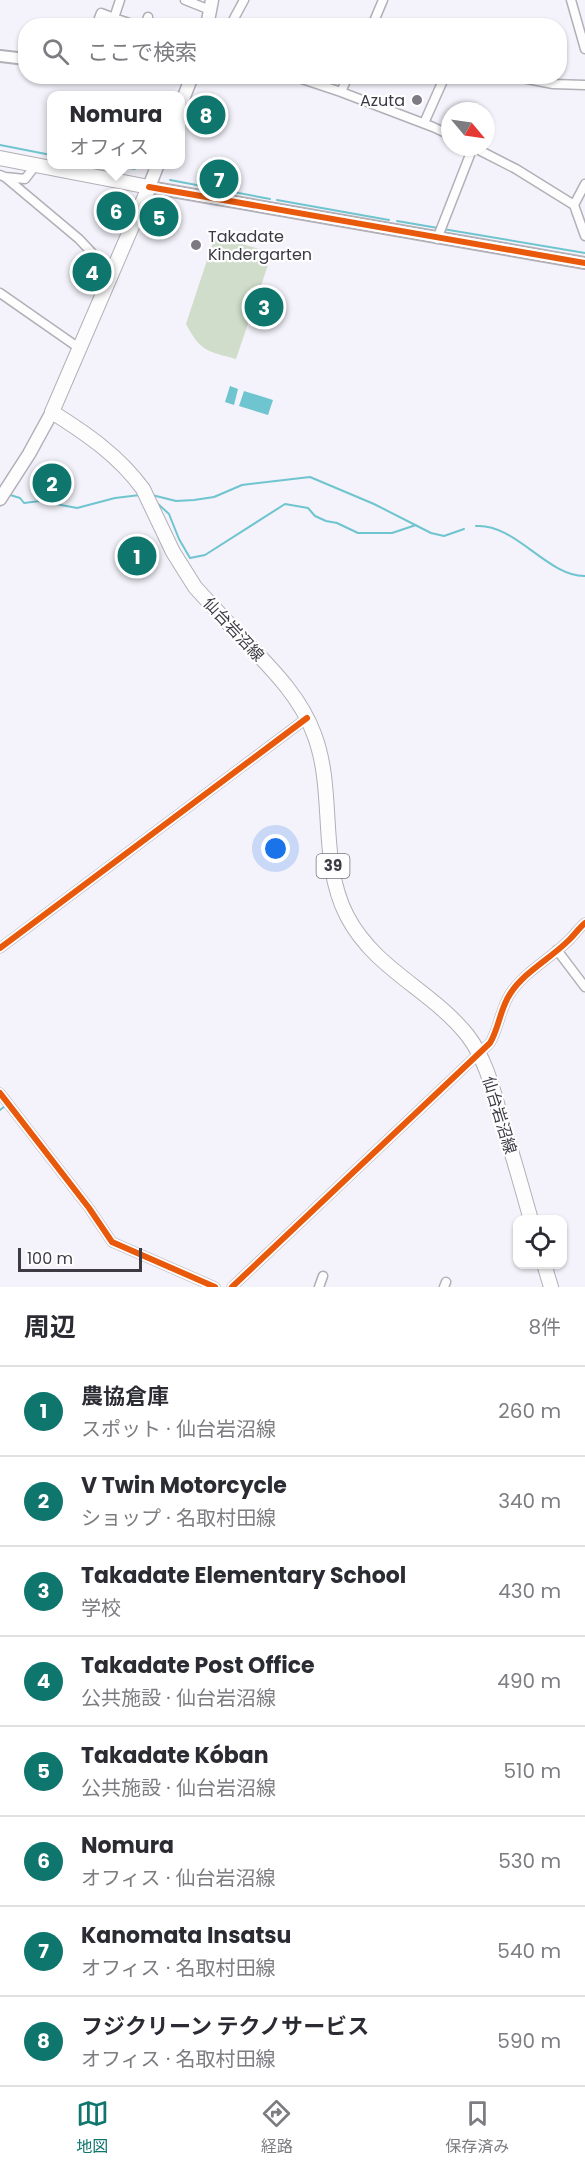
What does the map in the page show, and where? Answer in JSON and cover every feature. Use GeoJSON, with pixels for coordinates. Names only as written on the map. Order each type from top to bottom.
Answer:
{"type":"FeatureCollection","features":[{"type":"Feature","properties":{"kind":"main road"},"geometry":{"type":"LineString","coordinates":[[0,158],[47,168]]}},
{"type":"Feature","properties":{"kind":"main road"},"geometry":{"type":"LineString","coordinates":[[51,169],[149,187]]}},
{"type":"Feature","properties":{"kind":"main road"},"geometry":{"type":"LineString","coordinates":[[2,496],[52,412],[156,169]]}},
{"type":"Feature","properties":{"kind":"main road","name":"仙台岩沼線"},"geometry":{"type":"LineString","coordinates":[[52,412],[108,450],[122,463],[143,489],[184,571],[195,587],[274,672],[295,698],[307,718],[315,735],[322,765],[332,865],[345,914],[374,954],[450,1017],[468,1036],[479,1053],[489,1077],[530,1215]]}},
{"type":"Feature","properties":{"kind":"main road"},"geometry":{"type":"LineString","coordinates":[[546,1269],[551,1287]]}},
{"type":"Feature","properties":{"kind":"street"},"geometry":{"type":"LineString","coordinates":[[99,18],[101,13],[114,18],[120,0]]}},
{"type":"Feature","properties":{"kind":"street"},"geometry":{"type":"LineString","coordinates":[[185,0],[211,5]]}},
{"type":"Feature","properties":{"kind":"street"},"geometry":{"type":"LineString","coordinates":[[234,18],[244,0]]}},
{"type":"Feature","properties":{"kind":"street"},"geometry":{"type":"LineString","coordinates":[[375,18],[383,0]]}},
{"type":"Feature","properties":{"kind":"street"},"geometry":{"type":"LineString","coordinates":[[571,0],[585,49]]}},
{"type":"Feature","properties":{"kind":"street"},"geometry":{"type":"LineString","coordinates":[[0,56],[18,58]]}},
{"type":"Feature","properties":{"kind":"street"},"geometry":{"type":"LineString","coordinates":[[317,84],[441,131]]}},
{"type":"Feature","properties":{"kind":"street"},"geometry":{"type":"LineString","coordinates":[[341,92],[344,84]]}},
{"type":"Feature","properties":{"kind":"street"},"geometry":{"type":"LineString","coordinates":[[424,123],[441,84]]}},
{"type":"Feature","properties":{"kind":"street"},"geometry":{"type":"LineString","coordinates":[[553,84],[585,85]]}},
{"type":"Feature","properties":{"kind":"street"},"geometry":{"type":"LineString","coordinates":[[437,239],[469,156]]}},
{"type":"Feature","properties":{"kind":"street"},"geometry":{"type":"LineString","coordinates":[[491,156],[574,205],[585,236]]}},
{"type":"Feature","properties":{"kind":"street"},"geometry":{"type":"LineString","coordinates":[[2,176],[25,179],[35,166]]}},
{"type":"Feature","properties":{"kind":"street"},"geometry":{"type":"LineString","coordinates":[[2,176],[79,239],[111,273]]}},
{"type":"Feature","properties":{"kind":"street"},"geometry":{"type":"LineString","coordinates":[[574,205],[585,184]]}},
{"type":"Feature","properties":{"kind":"street"},"geometry":{"type":"LineString","coordinates":[[149,187],[585,263]]}},
{"type":"Feature","properties":{"kind":"street"},"geometry":{"type":"LineString","coordinates":[[0,293],[80,348]]}},
{"type":"Feature","properties":{"kind":"street"},"geometry":{"type":"LineString","coordinates":[[0,948],[307,718]]}},
{"type":"Feature","properties":{"kind":"street"},"geometry":{"type":"LineString","coordinates":[[232,1287],[490,1043],[496,1033],[509,995],[585,923]]}},
{"type":"Feature","properties":{"kind":"street"},"geometry":{"type":"LineString","coordinates":[[557,950],[585,987]]}},
{"type":"Feature","properties":{"kind":"street"},"geometry":{"type":"LineString","coordinates":[[0,1093],[112,1242],[215,1287]]}},
{"type":"Feature","properties":{"kind":"street"},"geometry":{"type":"LineString","coordinates":[[319,1287],[323,1276]]}},
{"type":"Feature","properties":{"kind":"green space"},"geometry":{"type":"Polygon","coordinates":[[[215,236],[266,251],[270,259],[236,359],[206,349],[196,340],[186,324],[215,236]]]}},
{"type":"Feature","properties":{"kind":"water"},"geometry":{"type":"Polygon","coordinates":[[[230,386],[238,389],[234,405],[225,402],[230,386]]]}},
{"type":"Feature","properties":{"kind":"water"},"geometry":{"type":"Polygon","coordinates":[[[244,391],[273,400],[268,415],[239,406],[244,391]]]}},
{"type":"Feature","properties":{"kind":"waterway"},"geometry":{"type":"LineString","coordinates":[[0,145],[47,154]]}},
{"type":"Feature","properties":{"kind":"waterway"},"geometry":{"type":"LineString","coordinates":[[170,180],[270,199]]}},
{"type":"Feature","properties":{"kind":"waterway"},"geometry":{"type":"LineString","coordinates":[[277,200],[389,220]]}},
{"type":"Feature","properties":{"kind":"waterway"},"geometry":{"type":"LineString","coordinates":[[397,221],[438,228]]}},
{"type":"Feature","properties":{"kind":"waterway"},"geometry":{"type":"LineString","coordinates":[[443,229],[585,253]]}},
{"type":"Feature","properties":{"kind":"waterway"},"geometry":{"type":"LineString","coordinates":[[152,495],[176,501],[194,500],[214,497],[242,485],[310,477],[374,504],[431,533],[444,536],[464,529]]}},
{"type":"Feature","properties":{"kind":"waterway"},"geometry":{"type":"LineString","coordinates":[[7,494],[20,498],[24,503],[40,501],[77,508],[115,498],[140,495]]}},
{"type":"Feature","properties":{"kind":"waterway"},"geometry":{"type":"LineString","coordinates":[[157,503],[169,514],[190,558],[205,555],[285,504],[308,508],[315,516],[358,533],[392,533],[416,525]]}},
{"type":"Feature","properties":{"kind":"waterway"},"geometry":{"type":"LineString","coordinates":[[476,526],[490,527],[504,533],[558,568],[571,574],[585,576]]}},
{"type":"Feature","properties":{"kind":"waterway"},"geometry":{"type":"LineString","coordinates":[[0,1110],[5,1106]]}},
{"type":"Feature","properties":{"kind":"cycle path"},"geometry":{"type":"LineString","coordinates":[[149,187],[585,263]]}},
{"type":"Feature","properties":{"kind":"cycle path"},"geometry":{"type":"LineString","coordinates":[[0,948],[307,718]]}},
{"type":"Feature","properties":{"kind":"cycle path"},"geometry":{"type":"LineString","coordinates":[[232,1287],[490,1043],[507,1000],[516,986],[562,947],[585,923]]}},
{"type":"Feature","properties":{"kind":"cycle path"},"geometry":{"type":"LineString","coordinates":[[0,1093],[89,1208],[112,1242],[215,1287]]}},
{"type":"Feature","properties":{"kind":"place","name":"Azuta"},"geometry":{"type":"Point","coordinates":[417,100]}},
{"type":"Feature","properties":{"kind":"place","name":"フジクリーン テクノサービス"},"geometry":{"type":"Point","coordinates":[206,115]}},
{"type":"Feature","properties":{"kind":"place","name":"Kanomata Insatsu"},"geometry":{"type":"Point","coordinates":[219,179]}},
{"type":"Feature","properties":{"kind":"place","name":"Nomura"},"geometry":{"type":"Point","coordinates":[116,211]}},
{"type":"Feature","properties":{"kind":"place","name":"Takadate Kóban"},"geometry":{"type":"Point","coordinates":[159,217]}},
{"type":"Feature","properties":{"kind":"place","name":"Takadate Kindergarten"},"geometry":{"type":"Point","coordinates":[196,245]}},
{"type":"Feature","properties":{"kind":"place","name":"Takadate Post Office"},"geometry":{"type":"Point","coordinates":[92,272]}},
{"type":"Feature","properties":{"kind":"place","name":"Takadate Elementary School"},"geometry":{"type":"Point","coordinates":[264,307]}},
{"type":"Feature","properties":{"kind":"place","name":"V Twin Motorcycle"},"geometry":{"type":"Point","coordinates":[52,483]}},
{"type":"Feature","properties":{"kind":"place","name":"農協倉庫"},"geometry":{"type":"Point","coordinates":[137,556]}}]}
